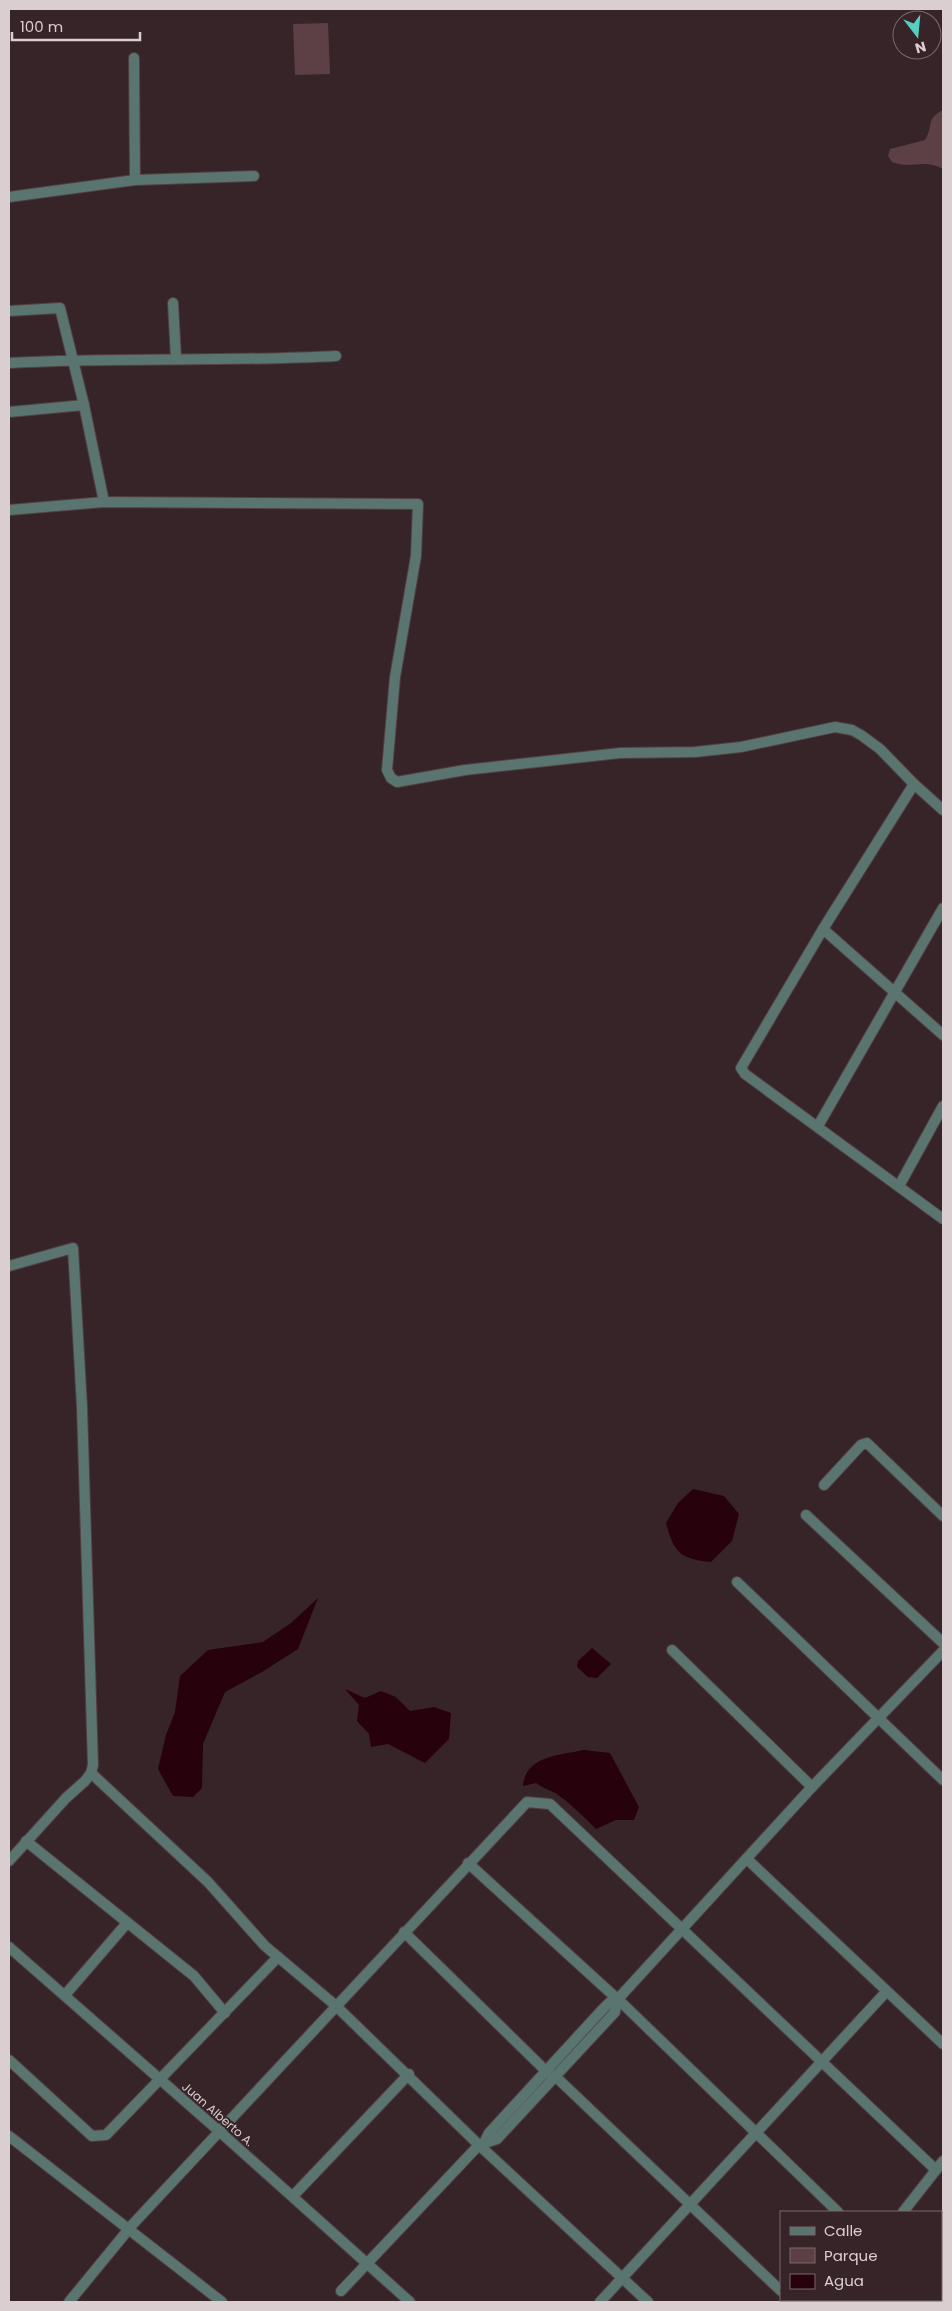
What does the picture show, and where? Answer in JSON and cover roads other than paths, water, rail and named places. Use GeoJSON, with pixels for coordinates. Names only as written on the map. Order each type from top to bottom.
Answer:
{"type":"FeatureCollection","features":[{"type":"Feature","properties":{"kind":"street"},"geometry":{"type":"LineString","coordinates":[[134,58],[134,180]]}},
{"type":"Feature","properties":{"kind":"street"},"geometry":{"type":"LineString","coordinates":[[9,197],[134,180],[254,176]]}},
{"type":"Feature","properties":{"kind":"street"},"geometry":{"type":"LineString","coordinates":[[173,304],[176,358]]}},
{"type":"Feature","properties":{"kind":"street"},"geometry":{"type":"LineString","coordinates":[[9,311],[60,308],[84,404],[104,502]]}},
{"type":"Feature","properties":{"kind":"street"},"geometry":{"type":"LineString","coordinates":[[9,363],[176,358],[284,359],[336,356]]}},
{"type":"Feature","properties":{"kind":"street"},"geometry":{"type":"LineString","coordinates":[[9,412],[84,404]]}},
{"type":"Feature","properties":{"kind":"street"},"geometry":{"type":"LineString","coordinates":[[9,510],[104,502],[418,504],[416,556],[395,677],[387,770],[391,778],[396,782],[407,782],[465,770],[620,753],[695,752],[741,748],[835,728],[852,730],[880,749],[943,810]]}},
{"type":"Feature","properties":{"kind":"street"},"geometry":{"type":"LineString","coordinates":[[914,784],[741,1066],[745,1074],[943,1219]]}},
{"type":"Feature","properties":{"kind":"street"},"geometry":{"type":"LineString","coordinates":[[818,1126],[943,908]]}},
{"type":"Feature","properties":{"kind":"street"},"geometry":{"type":"LineString","coordinates":[[824,929],[943,1034]]}},
{"type":"Feature","properties":{"kind":"street"},"geometry":{"type":"LineString","coordinates":[[899,1186],[943,1106]]}},
{"type":"Feature","properties":{"kind":"street"},"geometry":{"type":"LineString","coordinates":[[9,1266],[73,1248],[82,1407],[93,1765],[91,1773],[9,1861]]}},
{"type":"Feature","properties":{"kind":"street"},"geometry":{"type":"LineString","coordinates":[[824,1485],[861,1445],[867,1444],[943,1516]]}},
{"type":"Feature","properties":{"kind":"street"},"geometry":{"type":"LineString","coordinates":[[806,1515],[943,1643]]}},
{"type":"Feature","properties":{"kind":"street"},"geometry":{"type":"LineString","coordinates":[[737,1582],[943,1780]]}},
{"type":"Feature","properties":{"kind":"street"},"geometry":{"type":"LineString","coordinates":[[672,1650],[812,1787]]}},
{"type":"Feature","properties":{"kind":"street"},"geometry":{"type":"LineString","coordinates":[[341,2290],[482,2143],[489,2133],[602,2010],[610,2002],[617,2000],[812,1787],[943,1651]]}},
{"type":"Feature","properties":{"kind":"street"},"geometry":{"type":"LineString","coordinates":[[91,1773],[208,1882],[278,1957],[335,2005],[648,2302]]}},
{"type":"Feature","properties":{"kind":"street"},"geometry":{"type":"LineString","coordinates":[[69,2302],[128,2230],[335,2005],[527,1802],[550,1804],[936,2170]]}},
{"type":"Feature","properties":{"kind":"street"},"geometry":{"type":"LineString","coordinates":[[26,1841],[194,1976],[225,2013]]}},
{"type":"Feature","properties":{"kind":"street"},"geometry":{"type":"LineString","coordinates":[[747,1859],[943,2044]]}},
{"type":"Feature","properties":{"kind":"street"},"geometry":{"type":"LineString","coordinates":[[468,1863],[617,2000],[837,2211]]}},
{"type":"Feature","properties":{"kind":"street"},"geometry":{"type":"LineString","coordinates":[[65,1995],[127,1923]]}},
{"type":"Feature","properties":{"kind":"street"},"geometry":{"type":"LineString","coordinates":[[404,1932],[546,2071],[556,2077],[780,2290]]}},
{"type":"Feature","properties":{"kind":"street","name":"Juan Alberto A."},"geometry":{"type":"LineString","coordinates":[[9,1947],[293,2196],[410,2302]]}},
{"type":"Feature","properties":{"kind":"street"},"geometry":{"type":"LineString","coordinates":[[9,2060],[95,2137],[106,2135],[278,1957]]}},
{"type":"Feature","properties":{"kind":"street"},"geometry":{"type":"LineString","coordinates":[[600,2302],[886,1992]]}},
{"type":"Feature","properties":{"kind":"street"},"geometry":{"type":"LineString","coordinates":[[482,2143],[497,2139],[556,2077],[615,2012],[617,2000]]}},
{"type":"Feature","properties":{"kind":"street"},"geometry":{"type":"LineString","coordinates":[[293,2196],[409,2074]]}},
{"type":"Feature","properties":{"kind":"street"},"geometry":{"type":"LineString","coordinates":[[9,2136],[222,2302]]}},
{"type":"Feature","properties":{"kind":"street"},"geometry":{"type":"LineString","coordinates":[[905,2211],[943,2162]]}},
{"type":"Feature","properties":{"kind":"water"},"geometry":{"type":"Polygon","coordinates":[[[693,1489],[724,1496],[739,1514],[732,1541],[711,1562],[692,1559],[680,1552],[672,1541],[666,1523],[678,1503],[693,1489]]]}},
{"type":"Feature","properties":{"kind":"water"},"geometry":{"type":"Polygon","coordinates":[[[318,1598],[298,1649],[262,1672],[225,1692],[203,1744],[202,1788],[193,1797],[173,1796],[158,1769],[166,1735],[175,1712],[180,1676],[208,1650],[263,1642],[291,1623],[318,1598]]]}},
{"type":"Feature","properties":{"kind":"water"},"geometry":{"type":"Polygon","coordinates":[[[592,1648],[611,1664],[597,1678],[588,1677],[577,1667],[578,1661],[592,1648]]]}},
{"type":"Feature","properties":{"kind":"water"},"geometry":{"type":"Polygon","coordinates":[[[345,1689],[365,1698],[381,1691],[396,1697],[410,1711],[434,1707],[451,1713],[449,1739],[425,1763],[388,1744],[371,1747],[369,1734],[357,1721],[359,1705],[345,1689]]]}},
{"type":"Feature","properties":{"kind":"water"},"geometry":{"type":"Polygon","coordinates":[[[584,1750],[610,1753],[639,1807],[634,1820],[616,1820],[596,1829],[557,1794],[536,1783],[523,1786],[525,1776],[530,1768],[537,1763],[555,1756],[584,1750]]]}}]}
